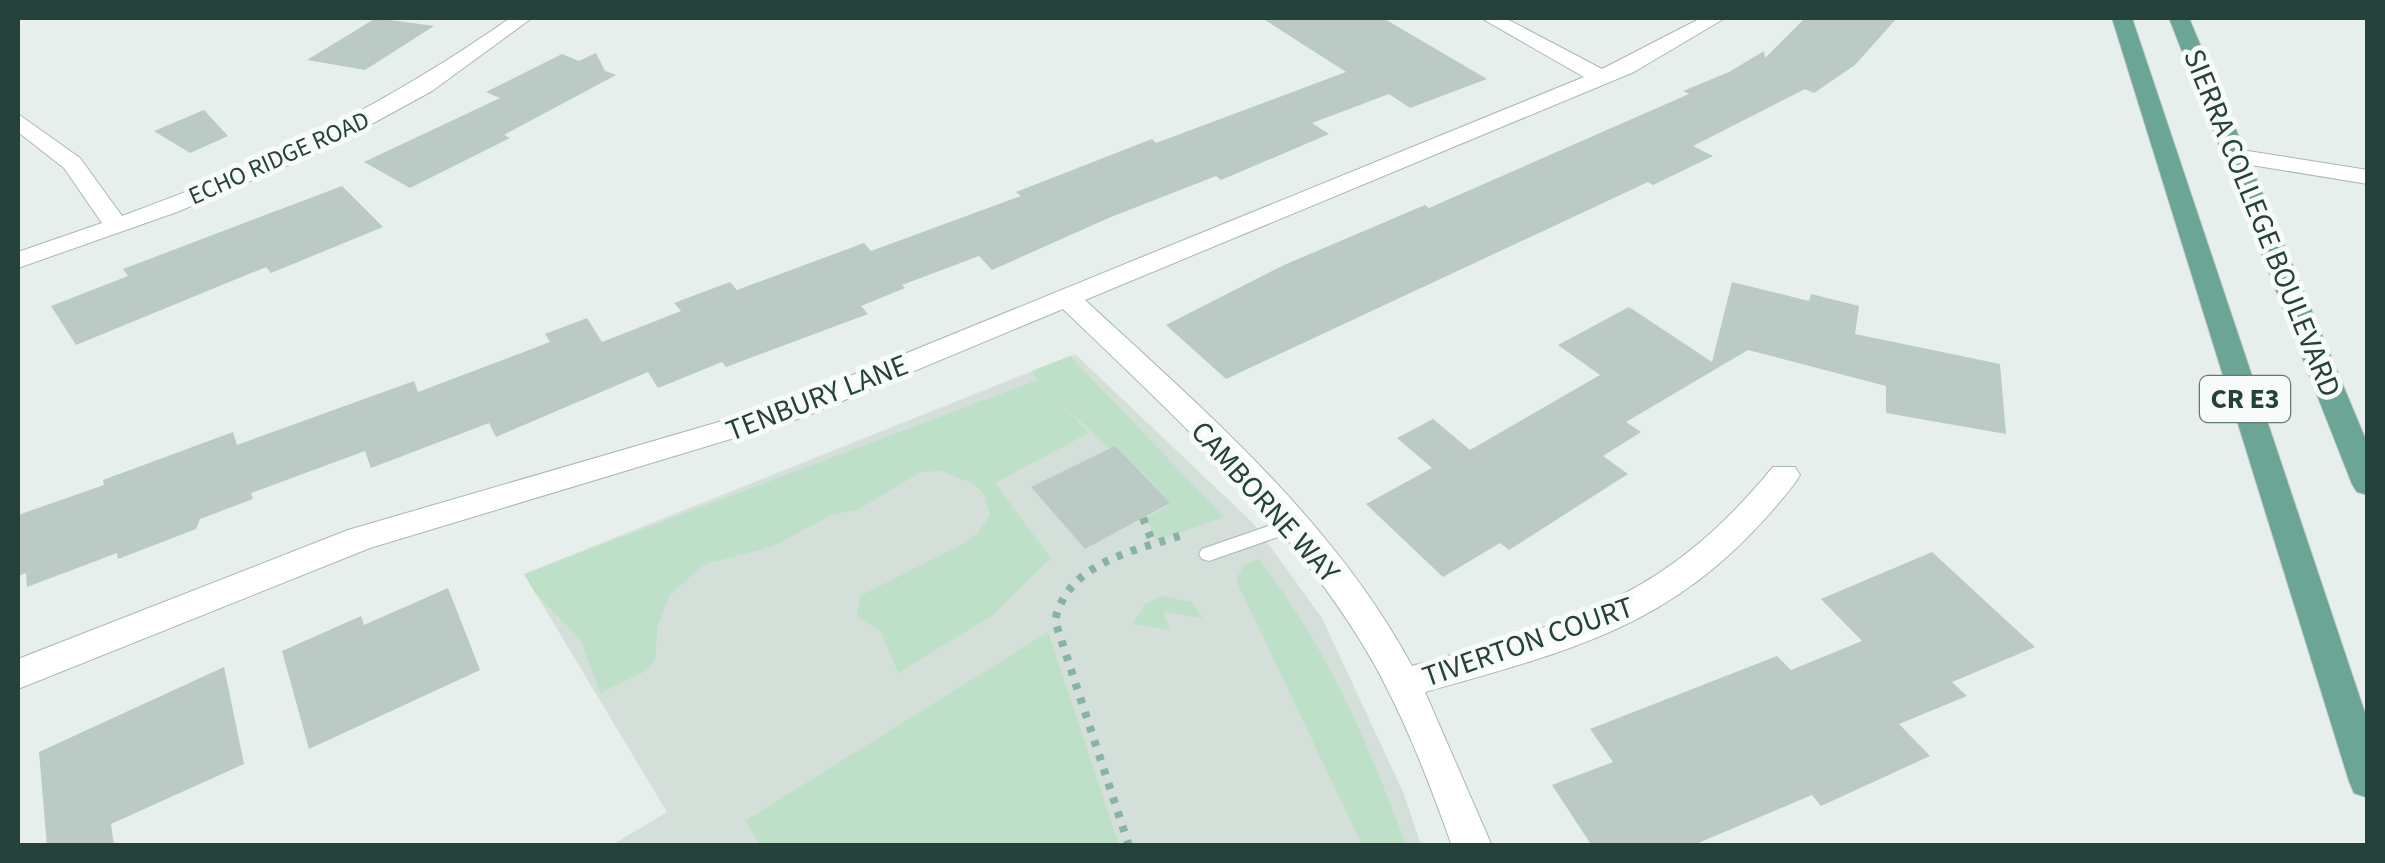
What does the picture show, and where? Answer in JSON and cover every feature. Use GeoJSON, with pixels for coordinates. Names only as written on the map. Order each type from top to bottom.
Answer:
{"type":"FeatureCollection","features":[{"type":"Feature","properties":{"kind":"main road","name":"SIERRA COLLEGE BOULEVARD"},"geometry":{"type":"LineString","coordinates":[[2122,18],[2368,781]]}},
{"type":"Feature","properties":{"kind":"main road","name":"SIERRA COLLEGE BOULEVARD"},"geometry":{"type":"LineString","coordinates":[[2180,18],[2368,484]]}},
{"type":"Feature","properties":{"kind":"street","name":"ECHO RIDGE ROAD"},"geometry":{"type":"LineString","coordinates":[[18,260],[247,176],[367,119],[447,72],[522,18]]}},
{"type":"Feature","properties":{"kind":"street"},"geometry":{"type":"LineString","coordinates":[[1491,18],[1600,77]]}},
{"type":"Feature","properties":{"kind":"street","name":"TENBURY LANE"},"geometry":{"type":"LineString","coordinates":[[18,674],[360,539],[794,410],[1652,55],[1715,18]]}},
{"type":"Feature","properties":{"kind":"street"},"geometry":{"type":"LineString","coordinates":[[18,121],[72,163],[117,226]]}},
{"type":"Feature","properties":{"kind":"street"},"geometry":{"type":"LineString","coordinates":[[2235,156],[2368,177]]}},
{"type":"Feature","properties":{"kind":"street","name":"CAMBORNE WAY"},"geometry":{"type":"LineString","coordinates":[[1067,298],[1294,524],[1362,614],[1452,789],[1472,846]]}},
{"type":"Feature","properties":{"kind":"street","name":"TIVERTON COURT"},"geometry":{"type":"LineString","coordinates":[[1401,684],[1569,635],[1652,600],[1727,545],[1784,476]]}},
{"type":"Feature","properties":{"kind":"lane"},"geometry":{"type":"LineString","coordinates":[[1209,554],[1294,524]]}},
{"type":"Feature","properties":{"kind":"path"},"geometry":{"type":"LineString","coordinates":[[1142,518],[1154,546]]}},
{"type":"Feature","properties":{"kind":"path"},"geometry":{"type":"LineString","coordinates":[[1129,846],[1055,621],[1055,609],[1065,590],[1081,575],[1200,528]]}},
{"type":"Feature","properties":{"kind":"shaded area"},"geometry":{"type":"Polygon","coordinates":[[[1075,354],[1254,524],[1322,618],[1404,794],[1421,845],[612,845],[667,812],[524,574],[1075,354]]]}},
{"type":"Feature","properties":{"kind":"green space"},"geometry":{"type":"Polygon","coordinates":[[[1070,356],[1224,517],[1157,541],[1146,518],[1171,504],[1116,447],[1110,449],[1057,400],[1089,433],[995,483],[1051,558],[993,615],[898,673],[881,632],[857,616],[860,596],[963,544],[977,534],[990,515],[984,494],[974,484],[941,471],[921,472],[859,509],[832,515],[773,546],[703,565],[669,596],[658,625],[655,660],[646,671],[600,693],[581,640],[536,594],[524,574],[1037,380],[1032,371],[1070,356]]]}},
{"type":"Feature","properties":{"kind":"green space"},"geometry":{"type":"Polygon","coordinates":[[[1258,559],[1305,626],[1344,696],[1406,845],[1362,845],[1236,580],[1243,566],[1258,559]]]}},
{"type":"Feature","properties":{"kind":"green space"},"geometry":{"type":"Polygon","coordinates":[[[1163,596],[1191,602],[1203,619],[1163,611],[1170,630],[1133,624],[1146,603],[1163,596]]]}},
{"type":"Feature","properties":{"kind":"green space"},"geometry":{"type":"Polygon","coordinates":[[[1048,632],[1119,845],[760,845],[745,821],[1048,632]]]}},
{"type":"Feature","properties":{"kind":"building"},"geometry":{"type":"Polygon","coordinates":[[[376,18],[434,26],[365,70],[307,60],[376,18]]]}},
{"type":"Feature","properties":{"kind":"building"},"geometry":{"type":"Polygon","coordinates":[[[1262,18],[1383,18],[1487,79],[1410,108],[1389,94],[1312,123],[1329,134],[1221,180],[1216,176],[1111,217],[992,270],[979,256],[902,285],[905,288],[861,306],[868,314],[726,367],[722,362],[658,388],[648,372],[496,437],[489,423],[371,468],[365,451],[251,493],[253,499],[200,519],[196,529],[118,559],[117,553],[27,587],[26,573],[18,576],[18,515],[104,485],[103,480],[233,432],[237,445],[414,381],[418,392],[550,342],[545,334],[587,318],[602,342],[681,311],[674,303],[730,282],[737,290],[864,243],[871,251],[1021,196],[1016,192],[1152,139],[1156,143],[1346,72],[1262,18]]]}},
{"type":"Feature","properties":{"kind":"building"},"geometry":{"type":"Polygon","coordinates":[[[1805,18],[1897,18],[1855,65],[1814,93],[1805,89],[1693,146],[1713,156],[1653,185],[1648,182],[1226,379],[1166,325],[1284,265],[1425,205],[1429,208],[1689,94],[1683,91],[1729,72],[1764,51],[1765,58],[1805,18]]]}},
{"type":"Feature","properties":{"kind":"building"},"geometry":{"type":"Polygon","coordinates":[[[596,53],[605,71],[616,75],[504,135],[510,138],[410,188],[364,162],[500,98],[486,92],[562,54],[579,61],[596,53]]]}},
{"type":"Feature","properties":{"kind":"building"},"geometry":{"type":"Polygon","coordinates":[[[204,110],[228,136],[190,153],[154,131],[204,110]]]}},
{"type":"Feature","properties":{"kind":"building"},"geometry":{"type":"Polygon","coordinates":[[[342,186],[383,227],[271,273],[266,267],[76,345],[51,306],[128,276],[123,269],[342,186]]]}},
{"type":"Feature","properties":{"kind":"building"},"geometry":{"type":"Polygon","coordinates":[[[1732,282],[1809,301],[1811,294],[1859,306],[1855,334],[2000,364],[2006,434],[1886,413],[1886,386],[1748,350],[1626,422],[1641,432],[1603,456],[1628,474],[1509,550],[1500,543],[1443,577],[1366,504],[1432,468],[1397,438],[1433,419],[1470,450],[1600,375],[1558,345],[1629,307],[1712,362],[1732,282]]]}},
{"type":"Feature","properties":{"kind":"building"},"geometry":{"type":"Polygon","coordinates":[[[1115,446],[1170,503],[1085,549],[1031,487],[1115,446]]]}},
{"type":"Feature","properties":{"kind":"building"},"geometry":{"type":"Polygon","coordinates":[[[1932,552],[2035,647],[1952,682],[1967,696],[1899,724],[1930,756],[1821,806],[1812,795],[1691,846],[1592,846],[1552,785],[1613,762],[1590,729],[1777,656],[1791,670],[1862,641],[1821,599],[1932,552]]]}},
{"type":"Feature","properties":{"kind":"building"},"geometry":{"type":"Polygon","coordinates":[[[448,588],[480,670],[309,749],[282,651],[361,616],[364,625],[448,588]]]}},
{"type":"Feature","properties":{"kind":"building"},"geometry":{"type":"Polygon","coordinates":[[[224,667],[244,764],[111,824],[114,846],[47,846],[39,752],[224,667]]]}}]}
